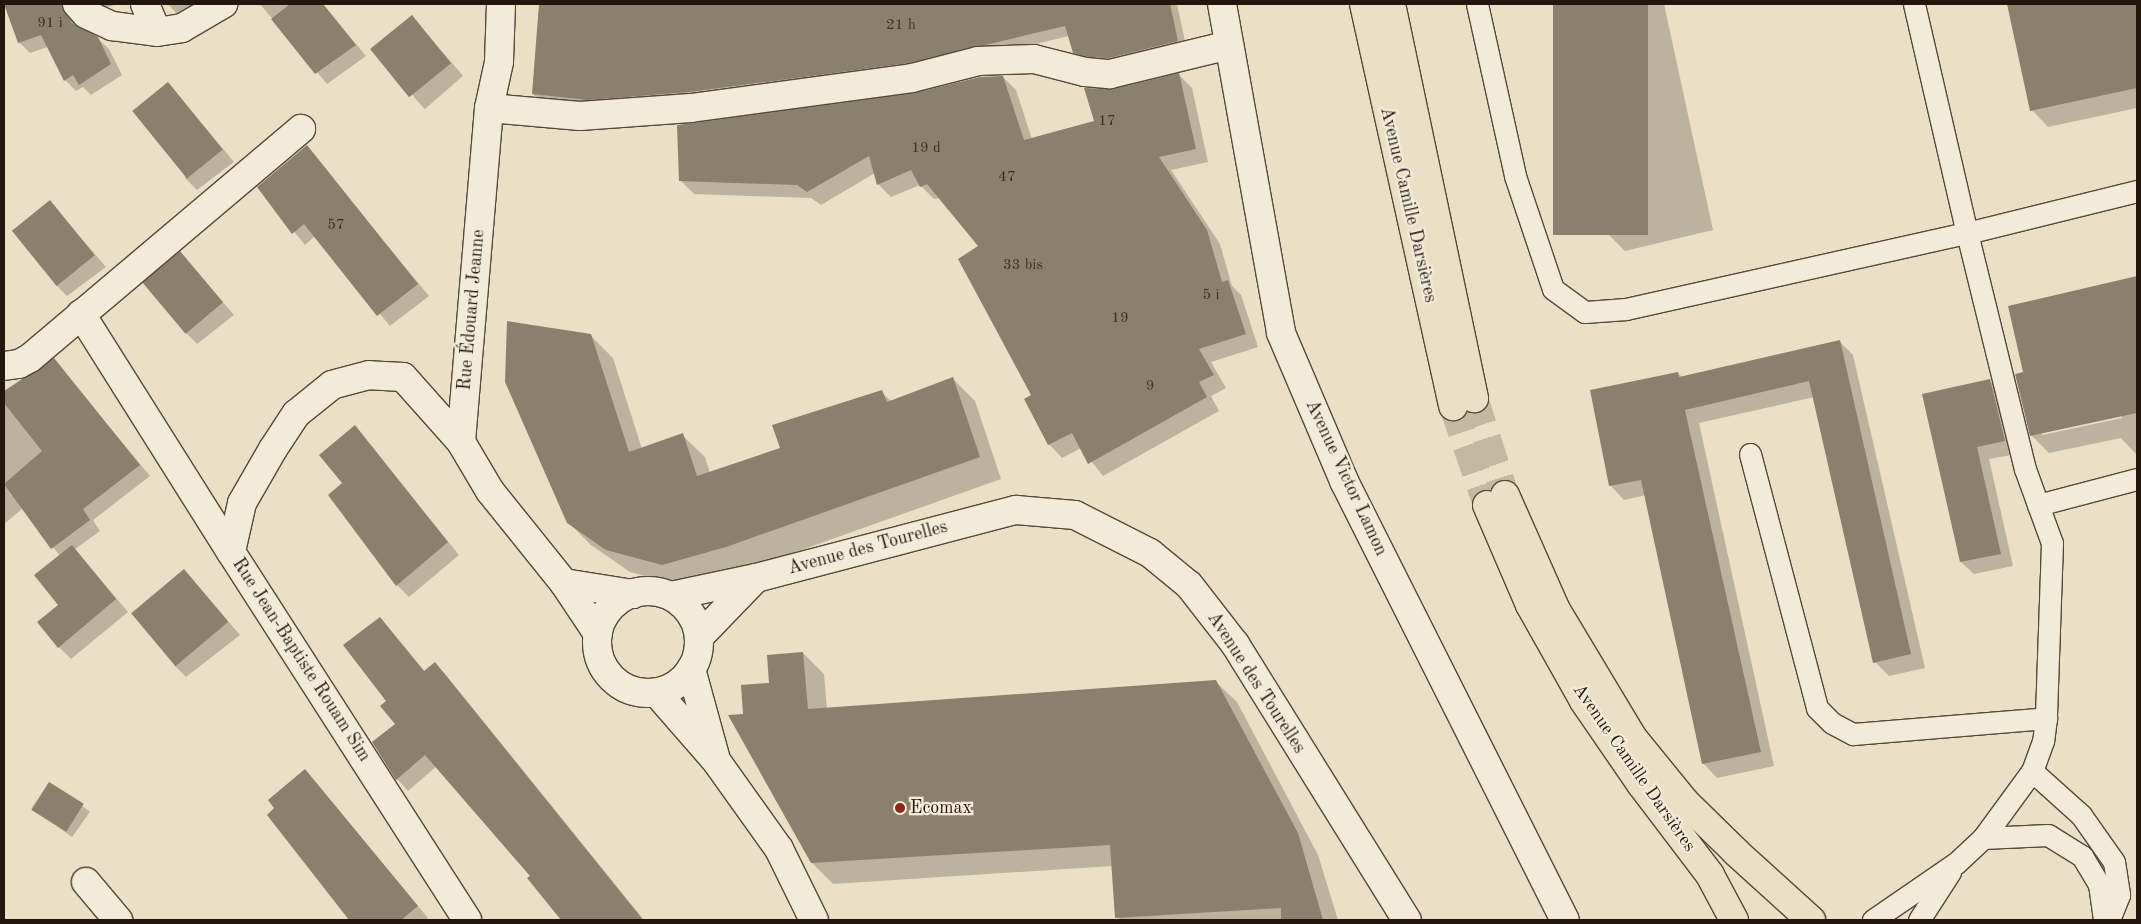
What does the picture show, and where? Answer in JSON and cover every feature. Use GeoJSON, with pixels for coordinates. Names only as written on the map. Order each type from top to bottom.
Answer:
{"type":"FeatureCollection","features":[{"type":"Feature","properties":{"kind":"main road","name":"Avenue Camille Darsières"},"geometry":{"type":"LineString","coordinates":[[1364,4],[1464,402],[1391,4]]}},
{"type":"Feature","properties":{"kind":"main road","name":"Avenue Camille Darsières"},"geometry":{"type":"LineString","coordinates":[[1734,920],[1710,875],[1641,784],[1584,701],[1530,605],[1496,500],[1556,610],[1633,738],[1685,802],[1736,853],[1811,920]]}},
{"type":"Feature","properties":{"kind":"street"},"geometry":{"type":"LineString","coordinates":[[78,4],[86,14],[112,26],[157,32],[182,28],[223,4]]}},
{"type":"Feature","properties":{"kind":"street"},"geometry":{"type":"LineString","coordinates":[[146,4],[157,32]]}},
{"type":"Feature","properties":{"kind":"street","name":"Rue Édouard Jeanne"},"geometry":{"type":"LineString","coordinates":[[461,442],[490,108],[499,62],[501,4]]}},
{"type":"Feature","properties":{"kind":"street","name":"Avenue Victor Lamon"},"geometry":{"type":"LineString","coordinates":[[1222,4],[1281,333],[1344,481],[1565,920]]}},
{"type":"Feature","properties":{"kind":"street"},"geometry":{"type":"LineString","coordinates":[[490,108],[580,116],[691,108],[912,78],[978,61],[1034,59],[1084,72],[1110,74],[1229,45]]}},
{"type":"Feature","properties":{"kind":"street"},"geometry":{"type":"LineString","coordinates":[[4,366],[19,364],[30,358],[301,129]]}},
{"type":"Feature","properties":{"kind":"street"},"geometry":{"type":"LineString","coordinates":[[82,314],[231,552]]}},
{"type":"Feature","properties":{"kind":"street","name":"Rue Jean-Baptiste Rouam Sim"},"geometry":{"type":"LineString","coordinates":[[461,442],[403,377],[369,375],[332,386],[296,414],[272,449],[242,503],[231,552],[467,920]]}},
{"type":"Feature","properties":{"kind":"street"},"geometry":{"type":"LineString","coordinates":[[461,442],[490,492],[564,583],[598,634],[602,666],[612,679],[640,693],[657,693],[670,689],[692,669],[698,654],[699,637],[695,620],[685,606],[671,596],[646,591],[633,594],[610,609],[598,634]]}},
{"type":"Feature","properties":{"kind":"street","name":"Avenue des Tourelles"},"geometry":{"type":"LineString","coordinates":[[671,596],[756,578],[1016,510],[1075,515],[1112,532],[1150,553],[1189,585],[1235,644],[1407,920]]}},
{"type":"Feature","properties":{"kind":"street"},"geometry":{"type":"LineString","coordinates":[[699,637],[756,578]]}},
{"type":"Feature","properties":{"kind":"street"},"geometry":{"type":"LineString","coordinates":[[564,583],[633,594]]}},
{"type":"Feature","properties":{"kind":"street"},"geometry":{"type":"LineString","coordinates":[[692,669],[717,762]]}},
{"type":"Feature","properties":{"kind":"street"},"geometry":{"type":"LineString","coordinates":[[657,693],[717,762],[779,849],[814,920]]}},
{"type":"Feature","properties":{"kind":"street"},"geometry":{"type":"LineString","coordinates":[[86,882],[118,920]]}},
{"type":"Feature","properties":{"kind":"lane"},"geometry":{"type":"LineString","coordinates":[[1477,4],[1515,176],[1553,289],[1585,312],[1626,309],[1967,234],[2137,191]]}},
{"type":"Feature","properties":{"kind":"lane"},"geometry":{"type":"LineString","coordinates":[[1873,920],[1956,864],[1983,838],[2032,770],[2042,741],[2046,718],[2052,543],[2025,469],[1967,234],[1914,4]]}},
{"type":"Feature","properties":{"kind":"lane"},"geometry":{"type":"LineString","coordinates":[[1750,454],[1817,708],[1832,723],[1853,734],[2046,718]]}},
{"type":"Feature","properties":{"kind":"lane"},"geometry":{"type":"LineString","coordinates":[[2038,505],[2137,479]]}},
{"type":"Feature","properties":{"kind":"lane"},"geometry":{"type":"LineString","coordinates":[[2032,770],[2082,815],[2114,862],[2120,895],[2109,920]]}},
{"type":"Feature","properties":{"kind":"lane"},"geometry":{"type":"LineString","coordinates":[[1983,838],[2048,835],[2082,856],[2099,884],[2104,920]]}},
{"type":"Feature","properties":{"kind":"lane"},"geometry":{"type":"LineString","coordinates":[[1919,920],[1956,864]]}},
{"type":"Feature","properties":{"kind":"building"},"geometry":{"type":"Polygon","coordinates":[[[4,4],[62,4],[72,23],[98,37],[111,64],[79,85],[73,75],[64,81],[41,35],[18,43],[4,4]]]}},
{"type":"Feature","properties":{"kind":"building"},"geometry":{"type":"Polygon","coordinates":[[[290,4],[323,4],[356,45],[315,74],[271,19],[290,4]]]}},
{"type":"Feature","properties":{"kind":"building"},"geometry":{"type":"Polygon","coordinates":[[[539,4],[1170,4],[1178,41],[1109,58],[1088,57],[1073,53],[1065,26],[909,63],[689,92],[588,100],[532,94],[539,4]]]}},
{"type":"Feature","properties":{"kind":"building"},"geometry":{"type":"Polygon","coordinates":[[[1553,4],[1648,4],[1648,235],[1553,235],[1553,4]]]}},
{"type":"Feature","properties":{"kind":"building"},"geometry":{"type":"Polygon","coordinates":[[[2007,4],[2137,4],[2137,88],[2030,111],[2007,4]]]}},
{"type":"Feature","properties":{"kind":"building"},"geometry":{"type":"Polygon","coordinates":[[[412,15],[451,63],[409,97],[370,49],[412,15]]]}},
{"type":"Feature","properties":{"kind":"building"},"geometry":{"type":"Polygon","coordinates":[[[1179,73],[1196,149],[1159,157],[1207,230],[1222,282],[1228,280],[1246,334],[1199,349],[1214,375],[1199,382],[1207,397],[1088,464],[1072,433],[1048,445],[1024,399],[1031,395],[958,259],[978,246],[927,184],[920,187],[911,170],[877,185],[869,156],[807,192],[797,185],[679,181],[677,125],[914,93],[980,77],[1003,76],[1024,140],[1094,121],[1084,88],[1113,89],[1179,73]]]}},
{"type":"Feature","properties":{"kind":"building"},"geometry":{"type":"Polygon","coordinates":[[[168,82],[223,150],[187,179],[132,111],[168,82]]]}},
{"type":"Feature","properties":{"kind":"building"},"geometry":{"type":"Polygon","coordinates":[[[307,145],[418,284],[377,316],[304,224],[292,234],[257,187],[307,145]]]}},
{"type":"Feature","properties":{"kind":"building"},"geometry":{"type":"Polygon","coordinates":[[[50,200],[95,255],[57,286],[12,231],[50,200]]]}},
{"type":"Feature","properties":{"kind":"building"},"geometry":{"type":"Polygon","coordinates":[[[180,251],[223,302],[186,334],[142,282],[180,251]]]}},
{"type":"Feature","properties":{"kind":"building"},"geometry":{"type":"Polygon","coordinates":[[[2137,276],[2137,413],[2030,436],[2015,374],[2023,372],[2008,306],[2137,276]]]}},
{"type":"Feature","properties":{"kind":"building"},"geometry":{"type":"Polygon","coordinates":[[[507,321],[591,334],[629,452],[683,433],[697,476],[780,448],[772,425],[882,390],[887,402],[953,377],[980,457],[726,547],[662,565],[606,550],[567,523],[505,382],[507,321]]]}},
{"type":"Feature","properties":{"kind":"building"},"geometry":{"type":"Polygon","coordinates":[[[1840,340],[1911,654],[1873,663],[1809,381],[1685,410],[1761,752],[1702,764],[1641,480],[1609,486],[1590,390],[1678,372],[1679,377],[1840,340]]]}},
{"type":"Feature","properties":{"kind":"building"},"geometry":{"type":"Polygon","coordinates":[[[54,358],[140,465],[83,509],[90,520],[51,549],[4,484],[42,451],[4,403],[4,391],[54,358]]]}},
{"type":"Feature","properties":{"kind":"building"},"geometry":{"type":"Polygon","coordinates":[[[1990,379],[2005,441],[1977,447],[2001,554],[1960,562],[1922,394],[1990,379]]]}},
{"type":"Feature","properties":{"kind":"building"},"geometry":{"type":"Polygon","coordinates":[[[355,425],[448,542],[396,586],[328,495],[342,483],[319,455],[355,425]]]}},
{"type":"Feature","properties":{"kind":"building"},"geometry":{"type":"Polygon","coordinates":[[[72,545],[116,599],[58,648],[37,622],[58,605],[34,575],[72,545]]]}},
{"type":"Feature","properties":{"kind":"building"},"geometry":{"type":"Polygon","coordinates":[[[184,569],[228,622],[175,666],[131,613],[184,569]]]}},
{"type":"Feature","properties":{"kind":"building"},"geometry":{"type":"Polygon","coordinates":[[[380,617],[424,671],[435,662],[643,920],[561,920],[527,878],[530,876],[425,755],[396,780],[372,742],[395,724],[380,706],[386,701],[343,645],[380,617]]]}},
{"type":"Feature","properties":{"kind":"building"},"geometry":{"type":"Polygon","coordinates":[[[803,652],[808,709],[1216,680],[1298,833],[1323,920],[1281,920],[1281,908],[1115,918],[1110,845],[811,863],[728,715],[743,714],[741,685],[769,683],[767,655],[803,652]]]}},
{"type":"Feature","properties":{"kind":"building"},"geometry":{"type":"Polygon","coordinates":[[[305,769],[418,906],[401,920],[349,920],[267,815],[274,808],[268,800],[305,769]]]}},
{"type":"Feature","properties":{"kind":"building"},"geometry":{"type":"Polygon","coordinates":[[[49,782],[84,804],[66,832],[32,810],[49,782]]]}},
{"type":"Feature","properties":{"kind":"tunnel"},"geometry":{"type":"LineString","coordinates":[[1474,398],[1505,495]]}},
{"type":"Feature","properties":{"kind":"tunnel"},"geometry":{"type":"LineString","coordinates":[[1453,406],[1487,505]]}},
{"type":"Feature","properties":{"kind":"place","name":"Ecomax"},"geometry":{"type":"Point","coordinates":[900,808]}}]}
